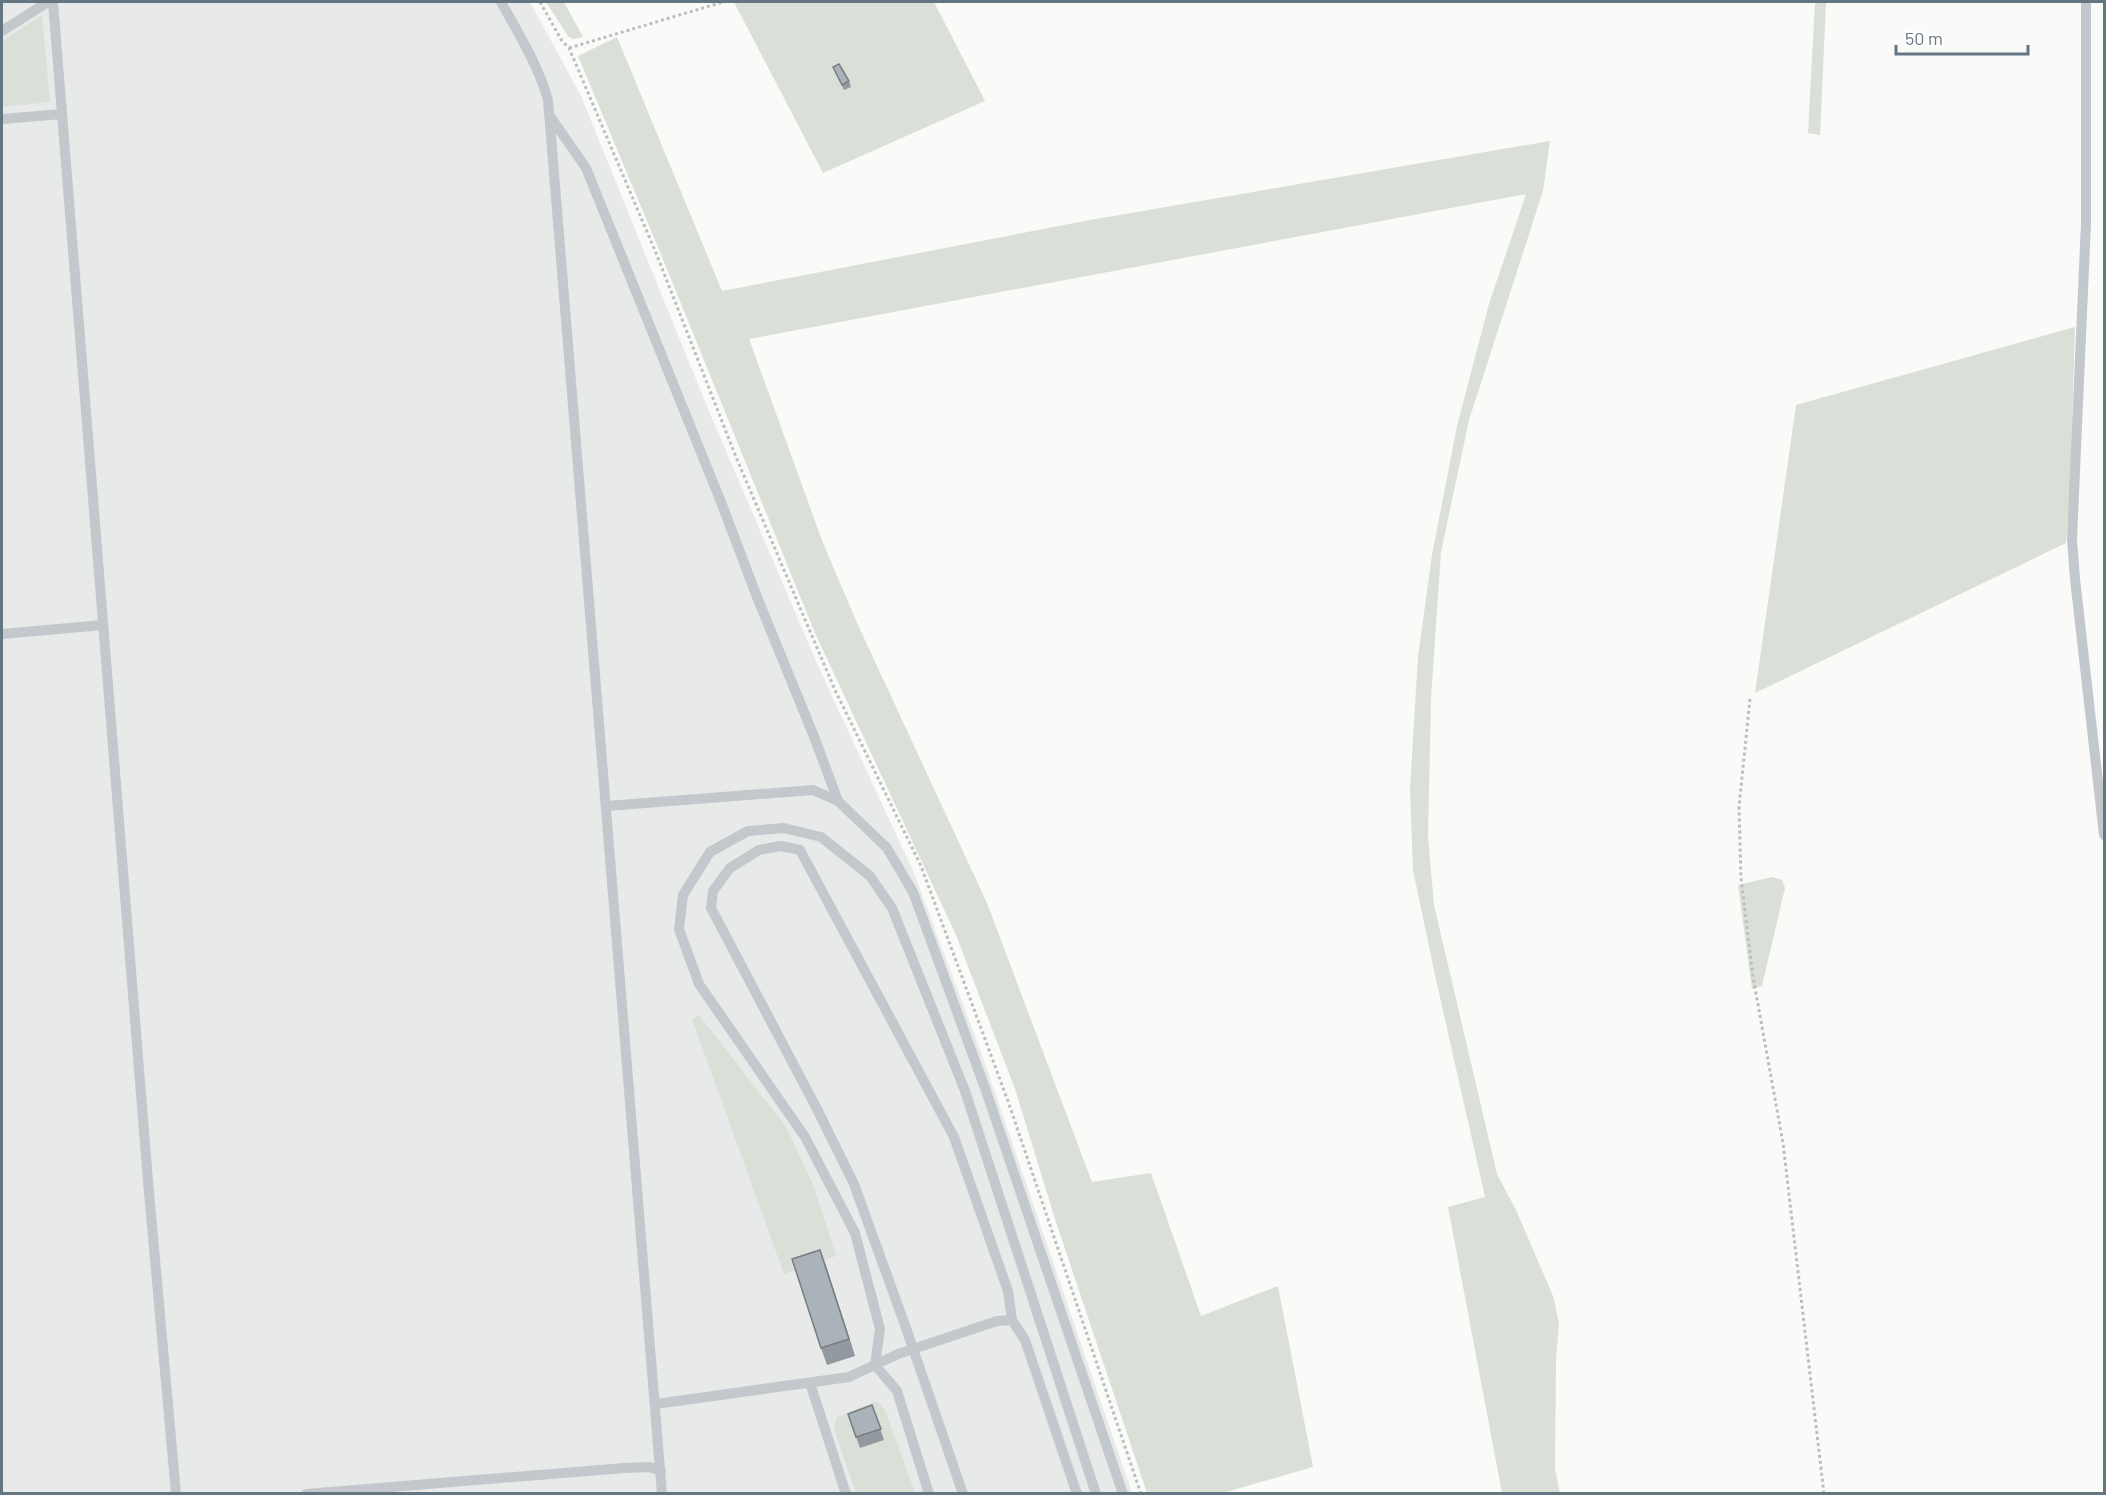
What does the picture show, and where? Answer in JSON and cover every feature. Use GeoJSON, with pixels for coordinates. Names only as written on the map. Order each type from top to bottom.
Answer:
{"type":"FeatureCollection","features":[{"type":"Feature","properties":{"kind":"lane"},"geometry":{"type":"LineString","coordinates":[[2,31],[48,2]]}},
{"type":"Feature","properties":{"kind":"lane"},"geometry":{"type":"LineString","coordinates":[[53,2],[148,1181],[176,1494]]}},
{"type":"Feature","properties":{"kind":"lane"},"geometry":{"type":"LineString","coordinates":[[501,2],[543,81],[549,100],[662,1494]]}},
{"type":"Feature","properties":{"kind":"lane"},"geometry":{"type":"LineString","coordinates":[[2086,2],[2086,223],[2072,539],[2074,579],[2104,835]]}},
{"type":"Feature","properties":{"kind":"lane"},"geometry":{"type":"LineString","coordinates":[[2,119],[62,114]]}},
{"type":"Feature","properties":{"kind":"lane"},"geometry":{"type":"LineString","coordinates":[[550,116],[586,168],[721,502],[838,801]]}},
{"type":"Feature","properties":{"kind":"lane"},"geometry":{"type":"LineString","coordinates":[[2,634],[103,625]]}},
{"type":"Feature","properties":{"kind":"lane"},"geometry":{"type":"LineString","coordinates":[[607,806],[813,790],[838,801],[887,848],[913,892],[986,1088],[1122,1494]]}},
{"type":"Feature","properties":{"kind":"lane"},"geometry":{"type":"LineString","coordinates":[[929,1494],[897,1390],[875,1365],[880,1329],[855,1233],[805,1137],[699,984],[680,929],[683,895],[710,852],[748,831],[784,828],[821,837],[870,876],[892,908],[965,1091],[1096,1494]]}},
{"type":"Feature","properties":{"kind":"lane"},"geometry":{"type":"LineString","coordinates":[[963,1494],[854,1184],[711,908],[713,891],[730,868],[759,850],[781,846],[800,850],[954,1137],[1008,1292],[1012,1320],[1025,1340],[1077,1494]]}},
{"type":"Feature","properties":{"kind":"lane"},"geometry":{"type":"LineString","coordinates":[[656,1404],[849,1377],[913,1349],[997,1321],[1012,1320]]}},
{"type":"Feature","properties":{"kind":"lane"},"geometry":{"type":"LineString","coordinates":[[810,1383],[846,1494]]}},
{"type":"Feature","properties":{"kind":"lane"},"geometry":{"type":"LineString","coordinates":[[306,1494],[633,1468],[649,1467],[661,1471]]}},
{"type":"Feature","properties":{"kind":"path"},"geometry":{"type":"LineString","coordinates":[[540,2],[562,41],[569,48],[656,253],[736,457],[835,690],[921,866],[1009,1104],[1141,1494]]}},
{"type":"Feature","properties":{"kind":"path"},"geometry":{"type":"LineString","coordinates":[[569,48],[723,2]]}},
{"type":"Feature","properties":{"kind":"path"},"geometry":{"type":"LineString","coordinates":[[1750,699],[1739,807],[1741,878],[1753,977],[1783,1143],[1824,1494]]}},
{"type":"Feature","properties":{"kind":"shaded area"},"geometry":{"type":"Polygon","coordinates":[[[2,2],[530,2],[581,96],[706,404],[819,668],[914,873],[986,1066],[1132,1493],[2,1494],[2,2]]]}},
{"type":"Feature","properties":{"kind":"shaded area"},"geometry":{"type":"Polygon","coordinates":[[[546,2],[564,2],[583,37],[573,39],[568,36],[546,2]]]}},
{"type":"Feature","properties":{"kind":"shaded area"},"geometry":{"type":"Polygon","coordinates":[[[734,2],[934,2],[985,101],[823,173],[734,2]]]}},
{"type":"Feature","properties":{"kind":"shaded area"},"geometry":{"type":"Polygon","coordinates":[[[1815,2],[1826,2],[1820,135],[1808,133],[1815,2]]]}},
{"type":"Feature","properties":{"kind":"shaded area"},"geometry":{"type":"Polygon","coordinates":[[[42,15],[50,102],[2,107],[2,41],[42,15]]]}},
{"type":"Feature","properties":{"kind":"shaded area"},"geometry":{"type":"Polygon","coordinates":[[[617,37],[722,291],[1090,220],[1550,141],[1543,191],[1469,420],[1441,552],[1431,698],[1428,836],[1434,905],[1497,1174],[1516,1210],[1553,1296],[1559,1323],[1556,1361],[1555,1469],[1560,1493],[1502,1493],[1448,1207],[1485,1197],[1413,870],[1410,790],[1418,656],[1432,555],[1457,426],[1489,304],[1526,194],[749,339],[823,543],[858,625],[987,903],[1092,1182],[1151,1173],[1201,1316],[1278,1286],[1313,1467],[1223,1493],[1147,1493],[1055,1219],[1015,1089],[956,935],[815,633],[578,56],[617,37]]]}},
{"type":"Feature","properties":{"kind":"shaded area"},"geometry":{"type":"Polygon","coordinates":[[[2075,327],[2070,492],[2066,543],[1755,693],[1796,405],[2075,327]]]}},
{"type":"Feature","properties":{"kind":"shaded area"},"geometry":{"type":"Polygon","coordinates":[[[1772,877],[1782,880],[1785,888],[1762,986],[1752,989],[1738,885],[1772,877]]]}},
{"type":"Feature","properties":{"kind":"shaded area"},"geometry":{"type":"Polygon","coordinates":[[[699,1015],[786,1127],[814,1187],[836,1256],[784,1274],[692,1019],[699,1015]]]}},
{"type":"Feature","properties":{"kind":"shaded area"},"geometry":{"type":"Polygon","coordinates":[[[874,1402],[879,1403],[885,1410],[915,1493],[856,1493],[834,1429],[837,1417],[874,1402]]]}},
{"type":"Feature","properties":{"kind":"building"},"geometry":{"type":"Polygon","coordinates":[[[839,64],[849,81],[842,85],[833,67],[839,64]]]}},
{"type":"Feature","properties":{"kind":"building"},"geometry":{"type":"Polygon","coordinates":[[[820,1250],[849,1339],[821,1348],[792,1259],[820,1250]]]}},
{"type":"Feature","properties":{"kind":"building"},"geometry":{"type":"Polygon","coordinates":[[[872,1405],[881,1429],[856,1437],[848,1414],[872,1405]]]}}]}
